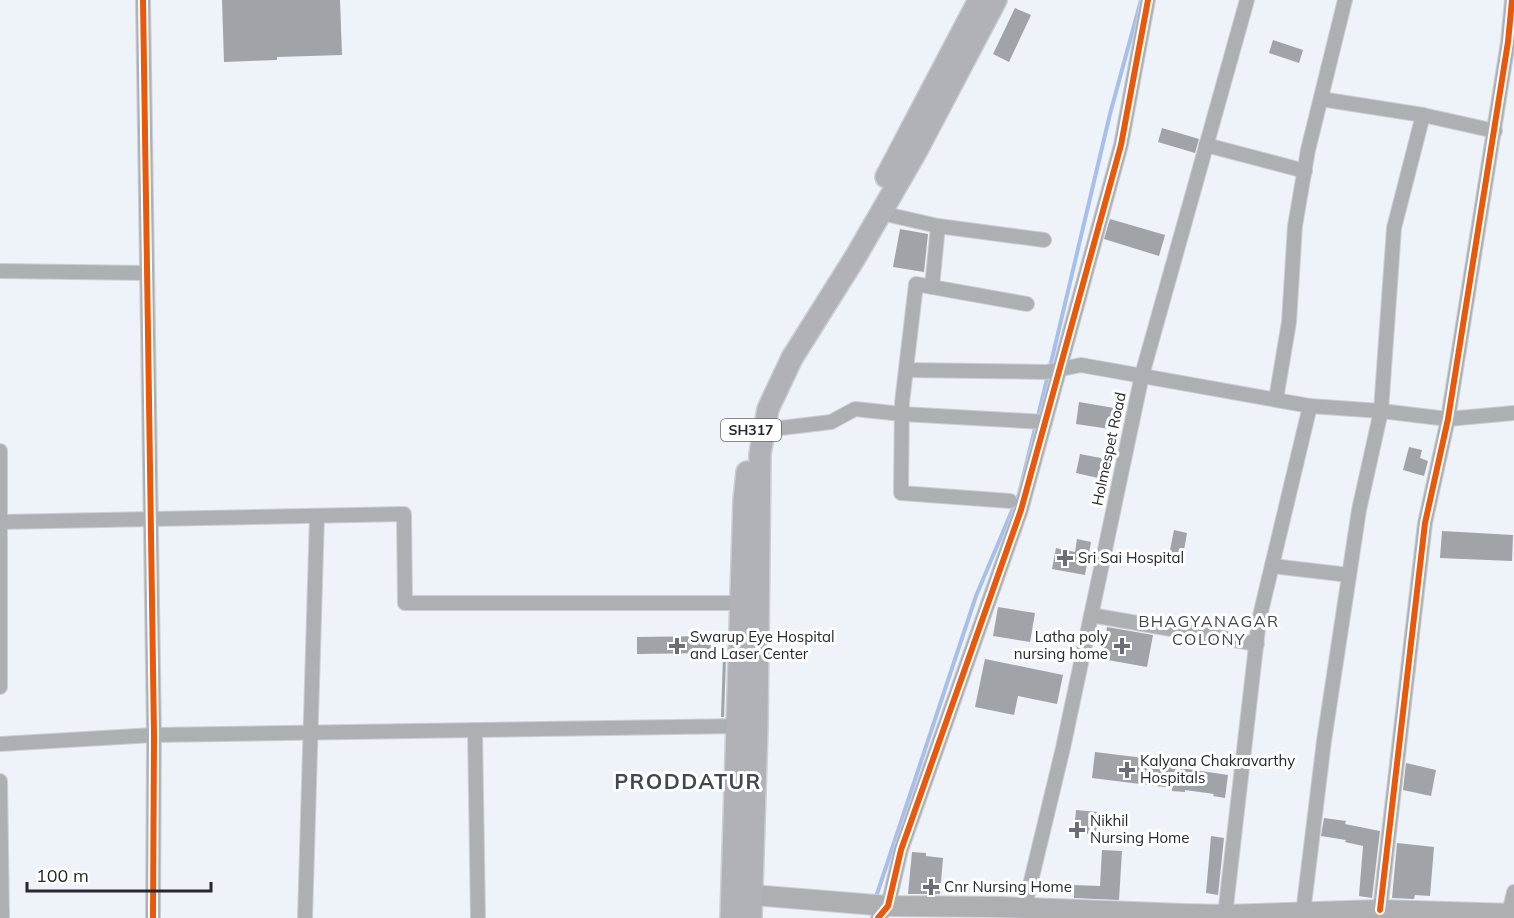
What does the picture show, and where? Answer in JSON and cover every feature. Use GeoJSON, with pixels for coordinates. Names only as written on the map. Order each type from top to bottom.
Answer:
{"type":"FeatureCollection","features":[{"type":"Feature","properties":{"kind":"main road","name":"SH317"},"geometry":{"type":"LineString","coordinates":[[749,603],[744,500],[754,404],[880,188],[979,0]]}},
{"type":"Feature","properties":{"kind":"main road","name":"SH317"},"geometry":{"type":"LineString","coordinates":[[731,918],[746,726],[749,603],[760,454],[768,409],[792,358],[916,152],[996,0]]}},
{"type":"Feature","properties":{"kind":"main road","name":"SH317"},"geometry":{"type":"LineString","coordinates":[[746,726],[751,918]]}},
{"type":"Feature","properties":{"kind":"main road"},"geometry":{"type":"LineString","coordinates":[[752,895],[883,912],[1000,913],[1024,909],[1183,916],[1380,910],[1449,915],[1512,913]]}},
{"type":"Feature","properties":{"kind":"street"},"geometry":{"type":"LineString","coordinates":[[143,0],[154,735],[153,918]]}},
{"type":"Feature","properties":{"kind":"street"},"geometry":{"type":"LineString","coordinates":[[883,912],[901,850],[1021,510],[1122,145],[1148,0]]}},
{"type":"Feature","properties":{"kind":"street","name":"Holmespet Road"},"geometry":{"type":"LineString","coordinates":[[1024,909],[1063,748],[1142,375],[1246,0]]}},
{"type":"Feature","properties":{"kind":"street"},"geometry":{"type":"LineString","coordinates":[[1276,399],[1289,322],[1295,226],[1305,171],[1345,0]]}},
{"type":"Feature","properties":{"kind":"street"},"geometry":{"type":"LineString","coordinates":[[1380,910],[1425,523],[1448,419],[1494,131],[1507,96],[1512,0]]}},
{"type":"Feature","properties":{"kind":"street"},"geometry":{"type":"LineString","coordinates":[[1321,99],[1423,115],[1494,131]]}},
{"type":"Feature","properties":{"kind":"street"},"geometry":{"type":"LineString","coordinates":[[1303,913],[1324,741],[1359,510],[1381,411],[1394,228],[1423,115]]}},
{"type":"Feature","properties":{"kind":"street"},"geometry":{"type":"LineString","coordinates":[[1206,145],[1305,171]]}},
{"type":"Feature","properties":{"kind":"street"},"geometry":{"type":"LineString","coordinates":[[880,213],[938,226],[1044,240]]}},
{"type":"Feature","properties":{"kind":"street"},"geometry":{"type":"LineString","coordinates":[[932,287],[938,226]]}},
{"type":"Feature","properties":{"kind":"street"},"geometry":{"type":"LineString","coordinates":[[0,271],[147,273]]}},
{"type":"Feature","properties":{"kind":"street"},"geometry":{"type":"LineString","coordinates":[[1010,501],[901,493],[902,414],[916,284],[1027,304]]}},
{"type":"Feature","properties":{"kind":"street"},"geometry":{"type":"LineString","coordinates":[[906,370],[1046,372],[1081,365],[1310,406],[1448,419],[1514,413]]}},
{"type":"Feature","properties":{"kind":"street"},"geometry":{"type":"LineString","coordinates":[[1225,915],[1259,620],[1310,406]]}},
{"type":"Feature","properties":{"kind":"street"},"geometry":{"type":"LineString","coordinates":[[764,430],[831,422],[855,409],[1045,422]]}},
{"type":"Feature","properties":{"kind":"street"},"geometry":{"type":"LineString","coordinates":[[0,451],[0,687]]}},
{"type":"Feature","properties":{"kind":"street"},"geometry":{"type":"LineString","coordinates":[[1,522],[404,514],[405,603],[749,603]]}},
{"type":"Feature","properties":{"kind":"street"},"geometry":{"type":"LineString","coordinates":[[305,918],[317,516]]}},
{"type":"Feature","properties":{"kind":"street"},"geometry":{"type":"LineString","coordinates":[[1272,566],[1349,575]]}},
{"type":"Feature","properties":{"kind":"street"},"geometry":{"type":"LineString","coordinates":[[1090,615],[1257,644]]}},
{"type":"Feature","properties":{"kind":"street"},"geometry":{"type":"LineString","coordinates":[[0,744],[154,735],[746,726]]}},
{"type":"Feature","properties":{"kind":"street"},"geometry":{"type":"LineString","coordinates":[[475,730],[478,918]]}},
{"type":"Feature","properties":{"kind":"street"},"geometry":{"type":"LineString","coordinates":[[0,781],[2,918]]}},
{"type":"Feature","properties":{"kind":"street"},"geometry":{"type":"LineString","coordinates":[[1512,913],[1514,892]]}},
{"type":"Feature","properties":{"kind":"building"},"geometry":{"type":"Polygon","coordinates":[[[222,0],[340,0],[342,55],[277,57],[277,60],[224,62],[222,0]]]}},
{"type":"Feature","properties":{"kind":"building"},"geometry":{"type":"Polygon","coordinates":[[[1015,8],[1031,15],[1009,62],[993,54],[1015,8]]]}},
{"type":"Feature","properties":{"kind":"building"},"geometry":{"type":"Polygon","coordinates":[[[1273,40],[1303,50],[1299,63],[1269,53],[1273,40]]]}},
{"type":"Feature","properties":{"kind":"building"},"geometry":{"type":"Polygon","coordinates":[[[1162,128],[1199,139],[1195,153],[1158,142],[1162,128]]]}},
{"type":"Feature","properties":{"kind":"building"},"geometry":{"type":"Polygon","coordinates":[[[1110,219],[1165,235],[1159,256],[1104,239],[1110,219]]]}},
{"type":"Feature","properties":{"kind":"building"},"geometry":{"type":"Polygon","coordinates":[[[900,229],[928,234],[924,272],[893,267],[900,229]]]}},
{"type":"Feature","properties":{"kind":"building"},"geometry":{"type":"Polygon","coordinates":[[[1079,402],[1120,409],[1117,430],[1076,424],[1079,402]]]}},
{"type":"Feature","properties":{"kind":"building"},"geometry":{"type":"Polygon","coordinates":[[[1409,447],[1422,450],[1420,458],[1428,461],[1424,476],[1403,470],[1409,447]]]}},
{"type":"Feature","properties":{"kind":"building"},"geometry":{"type":"Polygon","coordinates":[[[1080,454],[1111,460],[1107,480],[1076,473],[1080,454]]]}},
{"type":"Feature","properties":{"kind":"building"},"geometry":{"type":"Polygon","coordinates":[[[1174,530],[1187,533],[1182,562],[1168,560],[1174,530]]]}},
{"type":"Feature","properties":{"kind":"building"},"geometry":{"type":"Polygon","coordinates":[[[1442,531],[1513,535],[1512,561],[1440,558],[1442,531]]]}},
{"type":"Feature","properties":{"kind":"building"},"geometry":{"type":"Polygon","coordinates":[[[1077,539],[1091,542],[1085,575],[1052,569],[1056,548],[1075,552],[1077,539]]]}},
{"type":"Feature","properties":{"kind":"building"},"geometry":{"type":"Polygon","coordinates":[[[998,607],[1035,613],[1030,642],[993,636],[998,607]]]}},
{"type":"Feature","properties":{"kind":"building"},"geometry":{"type":"Polygon","coordinates":[[[1107,627],[1153,635],[1147,667],[1102,659],[1107,627]]]}},
{"type":"Feature","properties":{"kind":"building"},"geometry":{"type":"Polygon","coordinates":[[[710,636],[711,653],[637,654],[637,637],[710,636]]]}},
{"type":"Feature","properties":{"kind":"building"},"geometry":{"type":"Polygon","coordinates":[[[723,657],[726,657],[724,717],[721,717],[723,657]]]}},
{"type":"Feature","properties":{"kind":"building"},"geometry":{"type":"Polygon","coordinates":[[[985,659],[1063,675],[1057,704],[1018,696],[1014,715],[975,707],[985,659]]]}},
{"type":"Feature","properties":{"kind":"building"},"geometry":{"type":"Polygon","coordinates":[[[1095,752],[1168,761],[1167,766],[1228,775],[1225,798],[1213,796],[1214,794],[1185,790],[1185,792],[1172,791],[1172,788],[1092,778],[1095,752]]]}},
{"type":"Feature","properties":{"kind":"building"},"geometry":{"type":"Polygon","coordinates":[[[1406,763],[1436,770],[1431,796],[1403,790],[1406,763]]]}},
{"type":"Feature","properties":{"kind":"building"},"geometry":{"type":"Polygon","coordinates":[[[1076,810],[1098,812],[1096,835],[1074,832],[1076,810]]]}},
{"type":"Feature","properties":{"kind":"building"},"geometry":{"type":"Polygon","coordinates":[[[1324,818],[1346,821],[1345,824],[1380,831],[1372,898],[1359,896],[1363,846],[1345,842],[1346,840],[1321,836],[1324,818]]]}},
{"type":"Feature","properties":{"kind":"building"},"geometry":{"type":"Polygon","coordinates":[[[1211,836],[1224,838],[1218,895],[1206,893],[1211,836]]]}},
{"type":"Feature","properties":{"kind":"building"},"geometry":{"type":"Polygon","coordinates":[[[1397,843],[1434,847],[1430,896],[1415,895],[1414,899],[1392,898],[1397,843]]]}},
{"type":"Feature","properties":{"kind":"building"},"geometry":{"type":"Polygon","coordinates":[[[1102,850],[1122,851],[1119,900],[1074,898],[1074,885],[1100,886],[1102,850]]]}},
{"type":"Feature","properties":{"kind":"building"},"geometry":{"type":"Polygon","coordinates":[[[912,852],[943,858],[940,894],[908,894],[912,852]]]}},
{"type":"Feature","properties":{"kind":"waterway"},"geometry":{"type":"LineString","coordinates":[[1050,367],[1110,114],[1141,0]]}},
{"type":"Feature","properties":{"kind":"waterway"},"geometry":{"type":"LineString","coordinates":[[875,900],[976,596],[1019,494],[1048,375]]}},
{"type":"Feature","properties":{"kind":"cycle path"},"geometry":{"type":"LineString","coordinates":[[143,0],[154,735],[153,918]]}},
{"type":"Feature","properties":{"kind":"cycle path"},"geometry":{"type":"LineString","coordinates":[[878,918],[888,906],[901,850],[1021,510],[1121,145],[1148,0]]}},
{"type":"Feature","properties":{"kind":"cycle path"},"geometry":{"type":"LineString","coordinates":[[1380,910],[1425,523],[1448,419],[1508,42],[1512,0]]}},
{"type":"Feature","properties":{"kind":"place","name":"Sri Sai Hospital"},"geometry":{"type":"Point","coordinates":[1065,558]}},
{"type":"Feature","properties":{"kind":"place","name":"Swarup Eye Hospital and Laser Center"},"geometry":{"type":"Point","coordinates":[677,646]}},
{"type":"Feature","properties":{"kind":"place","name":"Latha poly nursing home"},"geometry":{"type":"Point","coordinates":[1122,646]}},
{"type":"Feature","properties":{"kind":"place","name":"Kalyana Chakravarthy Hospitals"},"geometry":{"type":"Point","coordinates":[1127,770]}},
{"type":"Feature","properties":{"kind":"place","name":"Nikhil Nursing Home"},"geometry":{"type":"Point","coordinates":[1077,830]}},
{"type":"Feature","properties":{"kind":"place","name":"Cnr Nursing Home"},"geometry":{"type":"Point","coordinates":[931,887]}},
{"type":"Feature","properties":{"kind":"district","name":"BHAGYANAGAR COLONY"},"geometry":{"type":"Point","coordinates":[1209,630]}},
{"type":"Feature","properties":{"kind":"district","name":"PRODDATUR"},"geometry":{"type":"Point","coordinates":[688,782]}}]}
